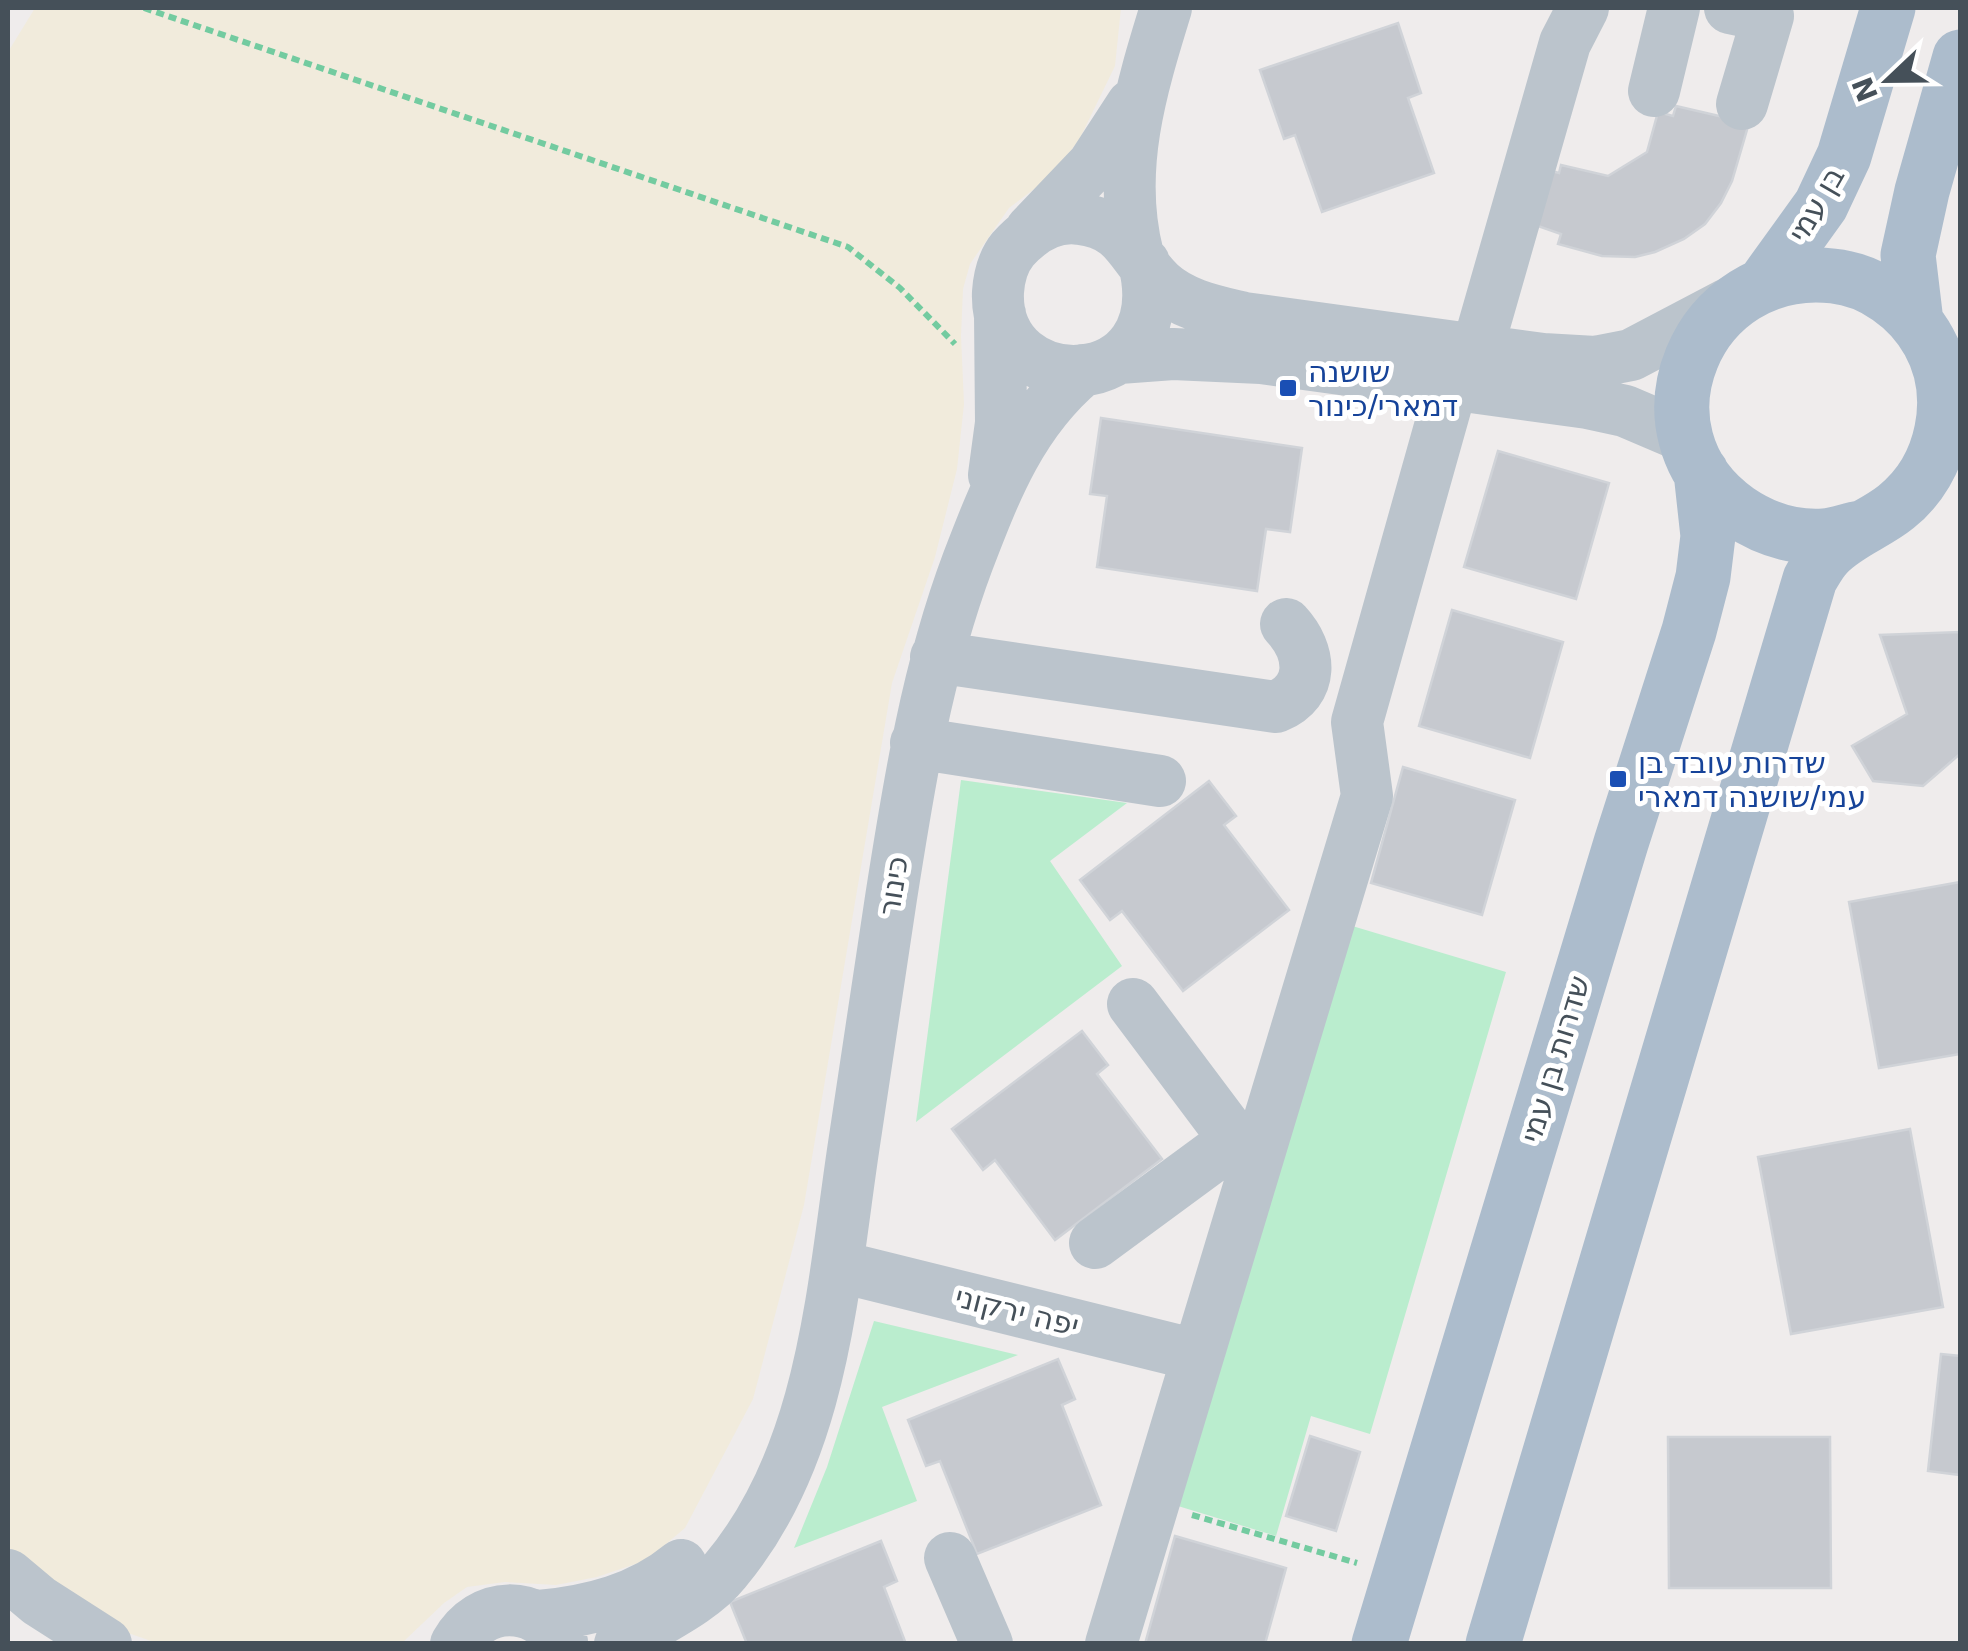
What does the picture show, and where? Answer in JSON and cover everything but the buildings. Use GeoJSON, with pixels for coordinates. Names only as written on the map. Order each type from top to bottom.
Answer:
{"type":"FeatureCollection","features":[{"type":"Feature","properties":{"kind":"main road","name":"בן עמי"},"geometry":{"type":"LineString","coordinates":[[1748,292],[1822,205],[1844,156],[1888,8]]}},
{"type":"Feature","properties":{"kind":"main road"},"geometry":{"type":"LineString","coordinates":[[1494,1644],[1810,579],[1827,554],[1881,516],[1925,476],[1940,442],[1945,404],[1939,356],[1908,254],[1960,57]]}},
{"type":"Feature","properties":{"kind":"main road"},"geometry":{"type":"LineString","coordinates":[[1748,292],[1807,273],[1848,277],[1886,294],[1939,356]]}},
{"type":"Feature","properties":{"kind":"main road","name":"שדרות בן עמי"},"geometry":{"type":"LineString","coordinates":[[1379,1644],[1703,577],[1708,536],[1682,401],[1688,365],[1704,332],[1748,292]]}},
{"type":"Feature","properties":{"kind":"main road"},"geometry":{"type":"LineString","coordinates":[[1694,455],[1724,501],[1754,522],[1789,534],[1826,536],[1881,516]]}},
{"type":"Feature","properties":{"kind":"street"},"geometry":{"type":"LineString","coordinates":[[1101,364],[1138,339],[1148,315],[1150,288],[1129,220],[1128,184],[1143,84],[1166,8]]}},
{"type":"Feature","properties":{"kind":"street"},"geometry":{"type":"LineString","coordinates":[[1110,1644],[1196,1356],[1248,1143],[1367,796],[1357,722],[1565,42],[1583,8]]}},
{"type":"Feature","properties":{"kind":"street"},"geometry":{"type":"LineString","coordinates":[[1654,91],[1674,8]]}},
{"type":"Feature","properties":{"kind":"street"},"geometry":{"type":"LineString","coordinates":[[1730,8],[1768,16],[1742,104]]}},
{"type":"Feature","properties":{"kind":"street"},"geometry":{"type":"LineString","coordinates":[[1143,84],[1121,126],[1093,165],[1008,255],[999,279],[1000,314],[1006,330],[1022,351],[1043,366],[1069,372],[1173,354],[1465,367],[1595,362],[1631,354],[1748,292]]}},
{"type":"Feature","properties":{"kind":"street"},"geometry":{"type":"LineString","coordinates":[[1026,235],[1049,222],[1088,220],[1116,230],[1158,282],[1175,296],[1214,311],[1465,367],[1625,411],[1694,455]]}},
{"type":"Feature","properties":{"kind":"street","name":"כינור"},"geometry":{"type":"LineString","coordinates":[[989,506],[1001,423],[1000,314]]}},
{"type":"Feature","properties":{"kind":"street","name":"כינור"},"geometry":{"type":"LineString","coordinates":[[620,1644],[692,1599],[722,1575],[762,1517],[795,1450],[812,1401],[836,1271],[916,743],[936,657],[1009,458],[1050,400],[1101,364]]}},
{"type":"Feature","properties":{"kind":"street"},"geometry":{"type":"LineString","coordinates":[[1881,516],[1944,476],[1960,473]]}},
{"type":"Feature","properties":{"kind":"street"},"geometry":{"type":"LineString","coordinates":[[936,657],[1276,707],[1294,700],[1302,686],[1306,655],[1298,637],[1286,624]]}},
{"type":"Feature","properties":{"kind":"street"},"geometry":{"type":"LineString","coordinates":[[916,743],[1160,781]]}},
{"type":"Feature","properties":{"kind":"street"},"geometry":{"type":"LineString","coordinates":[[1133,1004],[1248,1143]]}},
{"type":"Feature","properties":{"kind":"street"},"geometry":{"type":"LineString","coordinates":[[1095,1243],[1248,1143]]}},
{"type":"Feature","properties":{"kind":"street","name":"כינור"},"geometry":{"type":"LineString","coordinates":[[455,1639],[480,1617],[499,1610],[520,1610],[551,1630],[668,1576],[715,1530],[740,1494],[770,1437],[836,1271]]}},
{"type":"Feature","properties":{"kind":"street","name":"יפה ירקוני"},"geometry":{"type":"LineString","coordinates":[[836,1271],[1196,1356]]}},
{"type":"Feature","properties":{"kind":"street"},"geometry":{"type":"LineString","coordinates":[[950,1558],[987,1644]]}},
{"type":"Feature","properties":{"kind":"street"},"geometry":{"type":"LineString","coordinates":[[8,1575],[38,1601],[106,1644]]}},
{"type":"Feature","properties":{"kind":"street"},"geometry":{"type":"LineString","coordinates":[[8,1618],[47,1644]]}},
{"type":"Feature","properties":{"kind":"path"},"geometry":{"type":"LineString","coordinates":[[148,8],[848,248],[900,288],[939,326],[1001,398]]}},
{"type":"Feature","properties":{"kind":"path"},"geometry":{"type":"LineString","coordinates":[[1152,1504],[1399,1575]]}},
{"type":"Feature","properties":{"kind":"green space"},"geometry":{"type":"Polygon","coordinates":[[[961,780],[1127,803],[1050,861],[1122,966],[916,1122],[961,780]]]}},
{"type":"Feature","properties":{"kind":"green space"},"geometry":{"type":"Polygon","coordinates":[[[1349,925],[1506,972],[1370,1434],[1311,1416],[1276,1536],[1178,1506],[1349,925]]]}},
{"type":"Feature","properties":{"kind":"green space"},"geometry":{"type":"Polygon","coordinates":[[[874,1321],[1018,1355],[882,1407],[917,1501],[794,1548],[827,1467],[874,1321]]]}},
{"type":"Feature","properties":{"kind":"sand"},"geometry":{"type":"Polygon","coordinates":[[[35,8],[1121,8],[1115,66],[1080,138],[1055,173],[1009,208],[970,264],[963,289],[964,404],[957,469],[935,557],[892,683],[804,1205],[753,1399],[685,1528],[647,1560],[597,1577],[556,1585],[505,1582],[467,1587],[402,1643],[157,1643],[128,1633],[17,1557],[8,1546],[8,52],[35,8]]]}},
{"type":"Feature","properties":{"kind":"place","name":"שושנה דמארי/כינור"},"geometry":{"type":"Point","coordinates":[1288,388]}},
{"type":"Feature","properties":{"kind":"place","name":"שדרות עובד בן עמי/שושנה דמארי"},"geometry":{"type":"Point","coordinates":[1618,779]}}]}
